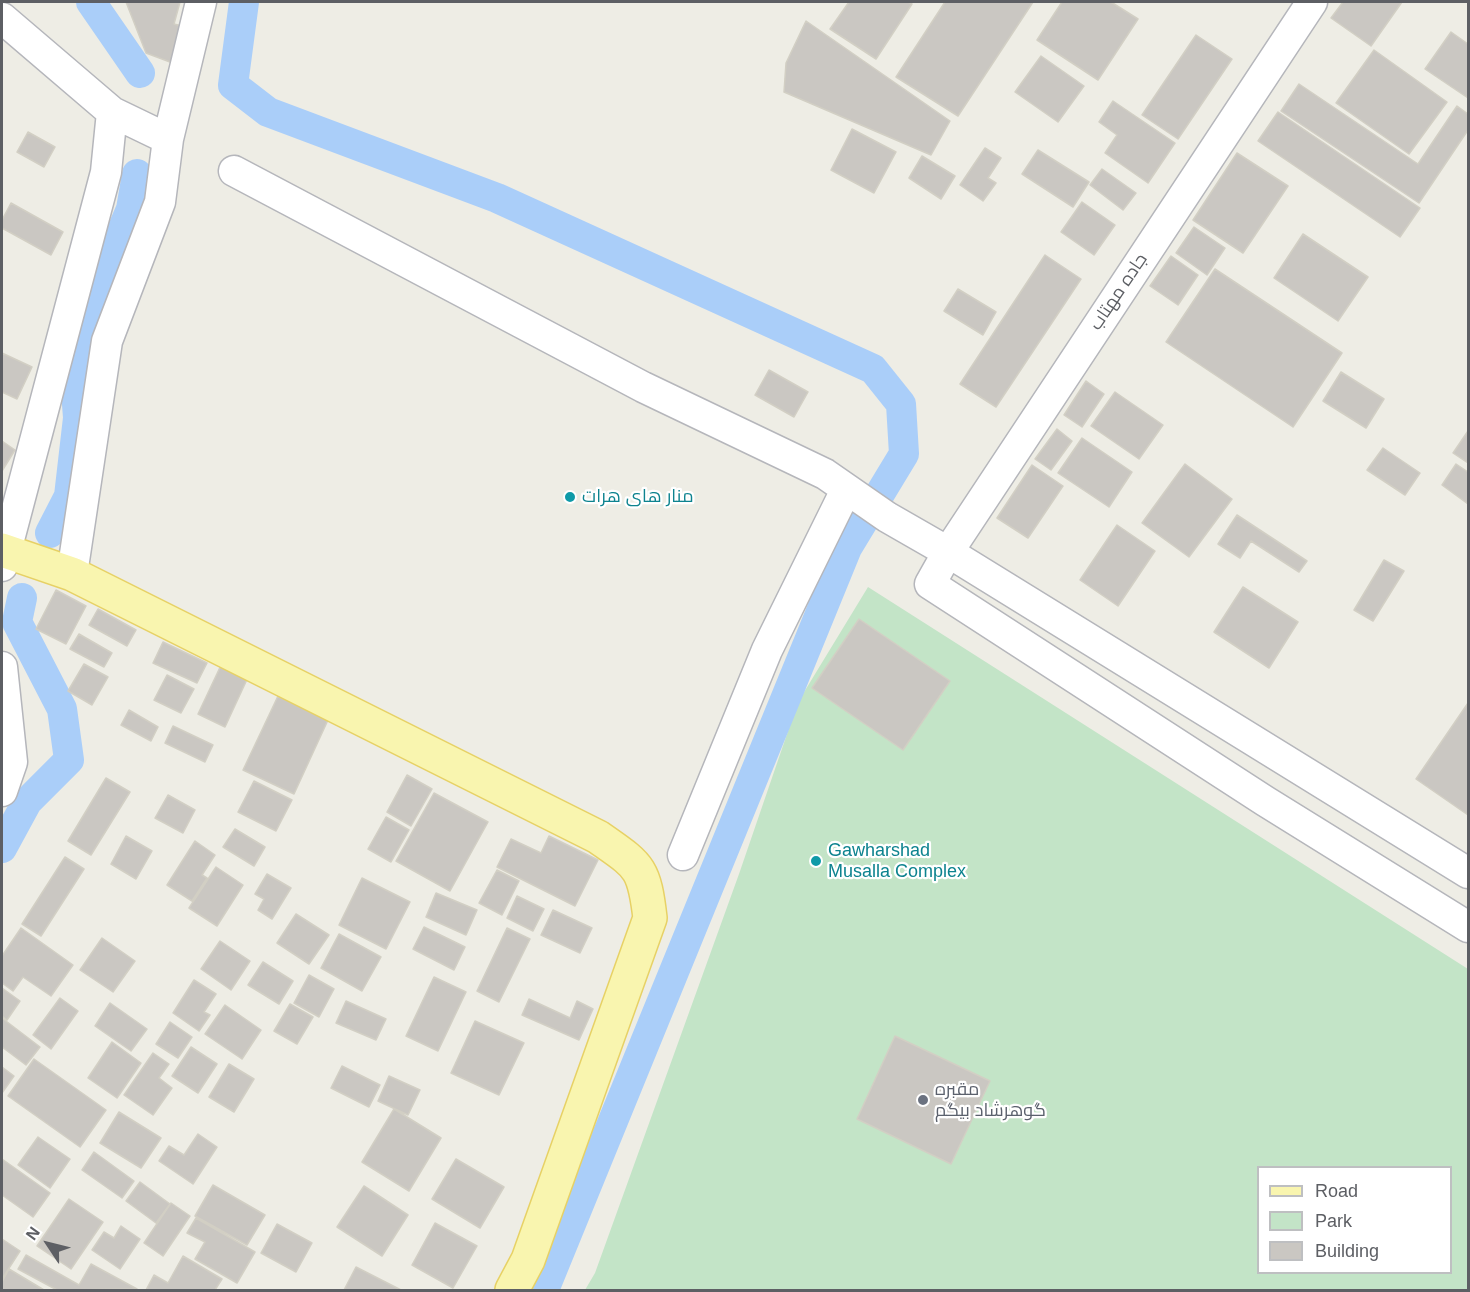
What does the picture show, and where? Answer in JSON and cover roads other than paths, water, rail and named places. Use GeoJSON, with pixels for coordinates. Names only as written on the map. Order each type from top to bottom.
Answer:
{"type":"FeatureCollection","features":[{"type":"Feature","properties":{"kind":"main road"},"geometry":{"type":"LineString","coordinates":[[3,556],[72,574],[598,837],[633,862],[646,883],[650,918],[528,1260],[512,1290]]}},
{"type":"Feature","properties":{"kind":"street"},"geometry":{"type":"LineString","coordinates":[[2,11],[8,2]]}},
{"type":"Feature","properties":{"kind":"street"},"geometry":{"type":"LineString","coordinates":[[72,574],[107,341],[160,201],[168,138],[201,2]]}},
{"type":"Feature","properties":{"kind":"street","name":"جاده مهتاب"},"geometry":{"type":"LineString","coordinates":[[1312,2],[948,552],[930,584],[1265,801],[1468,927]]}},
{"type":"Feature","properties":{"kind":"street"},"geometry":{"type":"LineString","coordinates":[[2,18],[112,112],[168,138]]}},
{"type":"Feature","properties":{"kind":"street"},"geometry":{"type":"LineString","coordinates":[[3,556],[106,172],[112,112]]}},
{"type":"Feature","properties":{"kind":"street"},"geometry":{"type":"LineString","coordinates":[[234,171],[643,387],[825,474],[887,517],[948,552],[1468,873]]}},
{"type":"Feature","properties":{"kind":"street"},"geometry":{"type":"LineString","coordinates":[[683,855],[767,650],[846,490]]}},
{"type":"Feature","properties":{"kind":"street"},"geometry":{"type":"LineString","coordinates":[[2,667],[12,762],[2,791]]}},
{"type":"Feature","properties":{"kind":"waterway"},"geometry":{"type":"LineString","coordinates":[[91,2],[140,73]]}},
{"type":"Feature","properties":{"kind":"waterway"},"geometry":{"type":"LineString","coordinates":[[244,2],[233,85],[268,112],[497,198],[873,369],[901,404],[904,454],[847,548],[544,1290]]}},
{"type":"Feature","properties":{"kind":"waterway"},"geometry":{"type":"LineString","coordinates":[[50,533],[69,496],[78,418],[74,363],[106,268],[131,209],[137,174]]}},
{"type":"Feature","properties":{"kind":"waterway"},"geometry":{"type":"LineString","coordinates":[[2,848],[27,802],[69,760],[62,709],[17,622],[22,598]]}},
{"type":"Feature","properties":{"kind":"place","name":"منار های هرات"},"geometry":{"type":"Point","coordinates":[570,497]}},
{"type":"Feature","properties":{"kind":"place","name":"Gawharshad Musalla Complex"},"geometry":{"type":"Point","coordinates":[816,861]}},
{"type":"Feature","properties":{"kind":"place","name":"مقبره گوهرشاد بیگم"},"geometry":{"type":"Point","coordinates":[923,1100]}}]}
